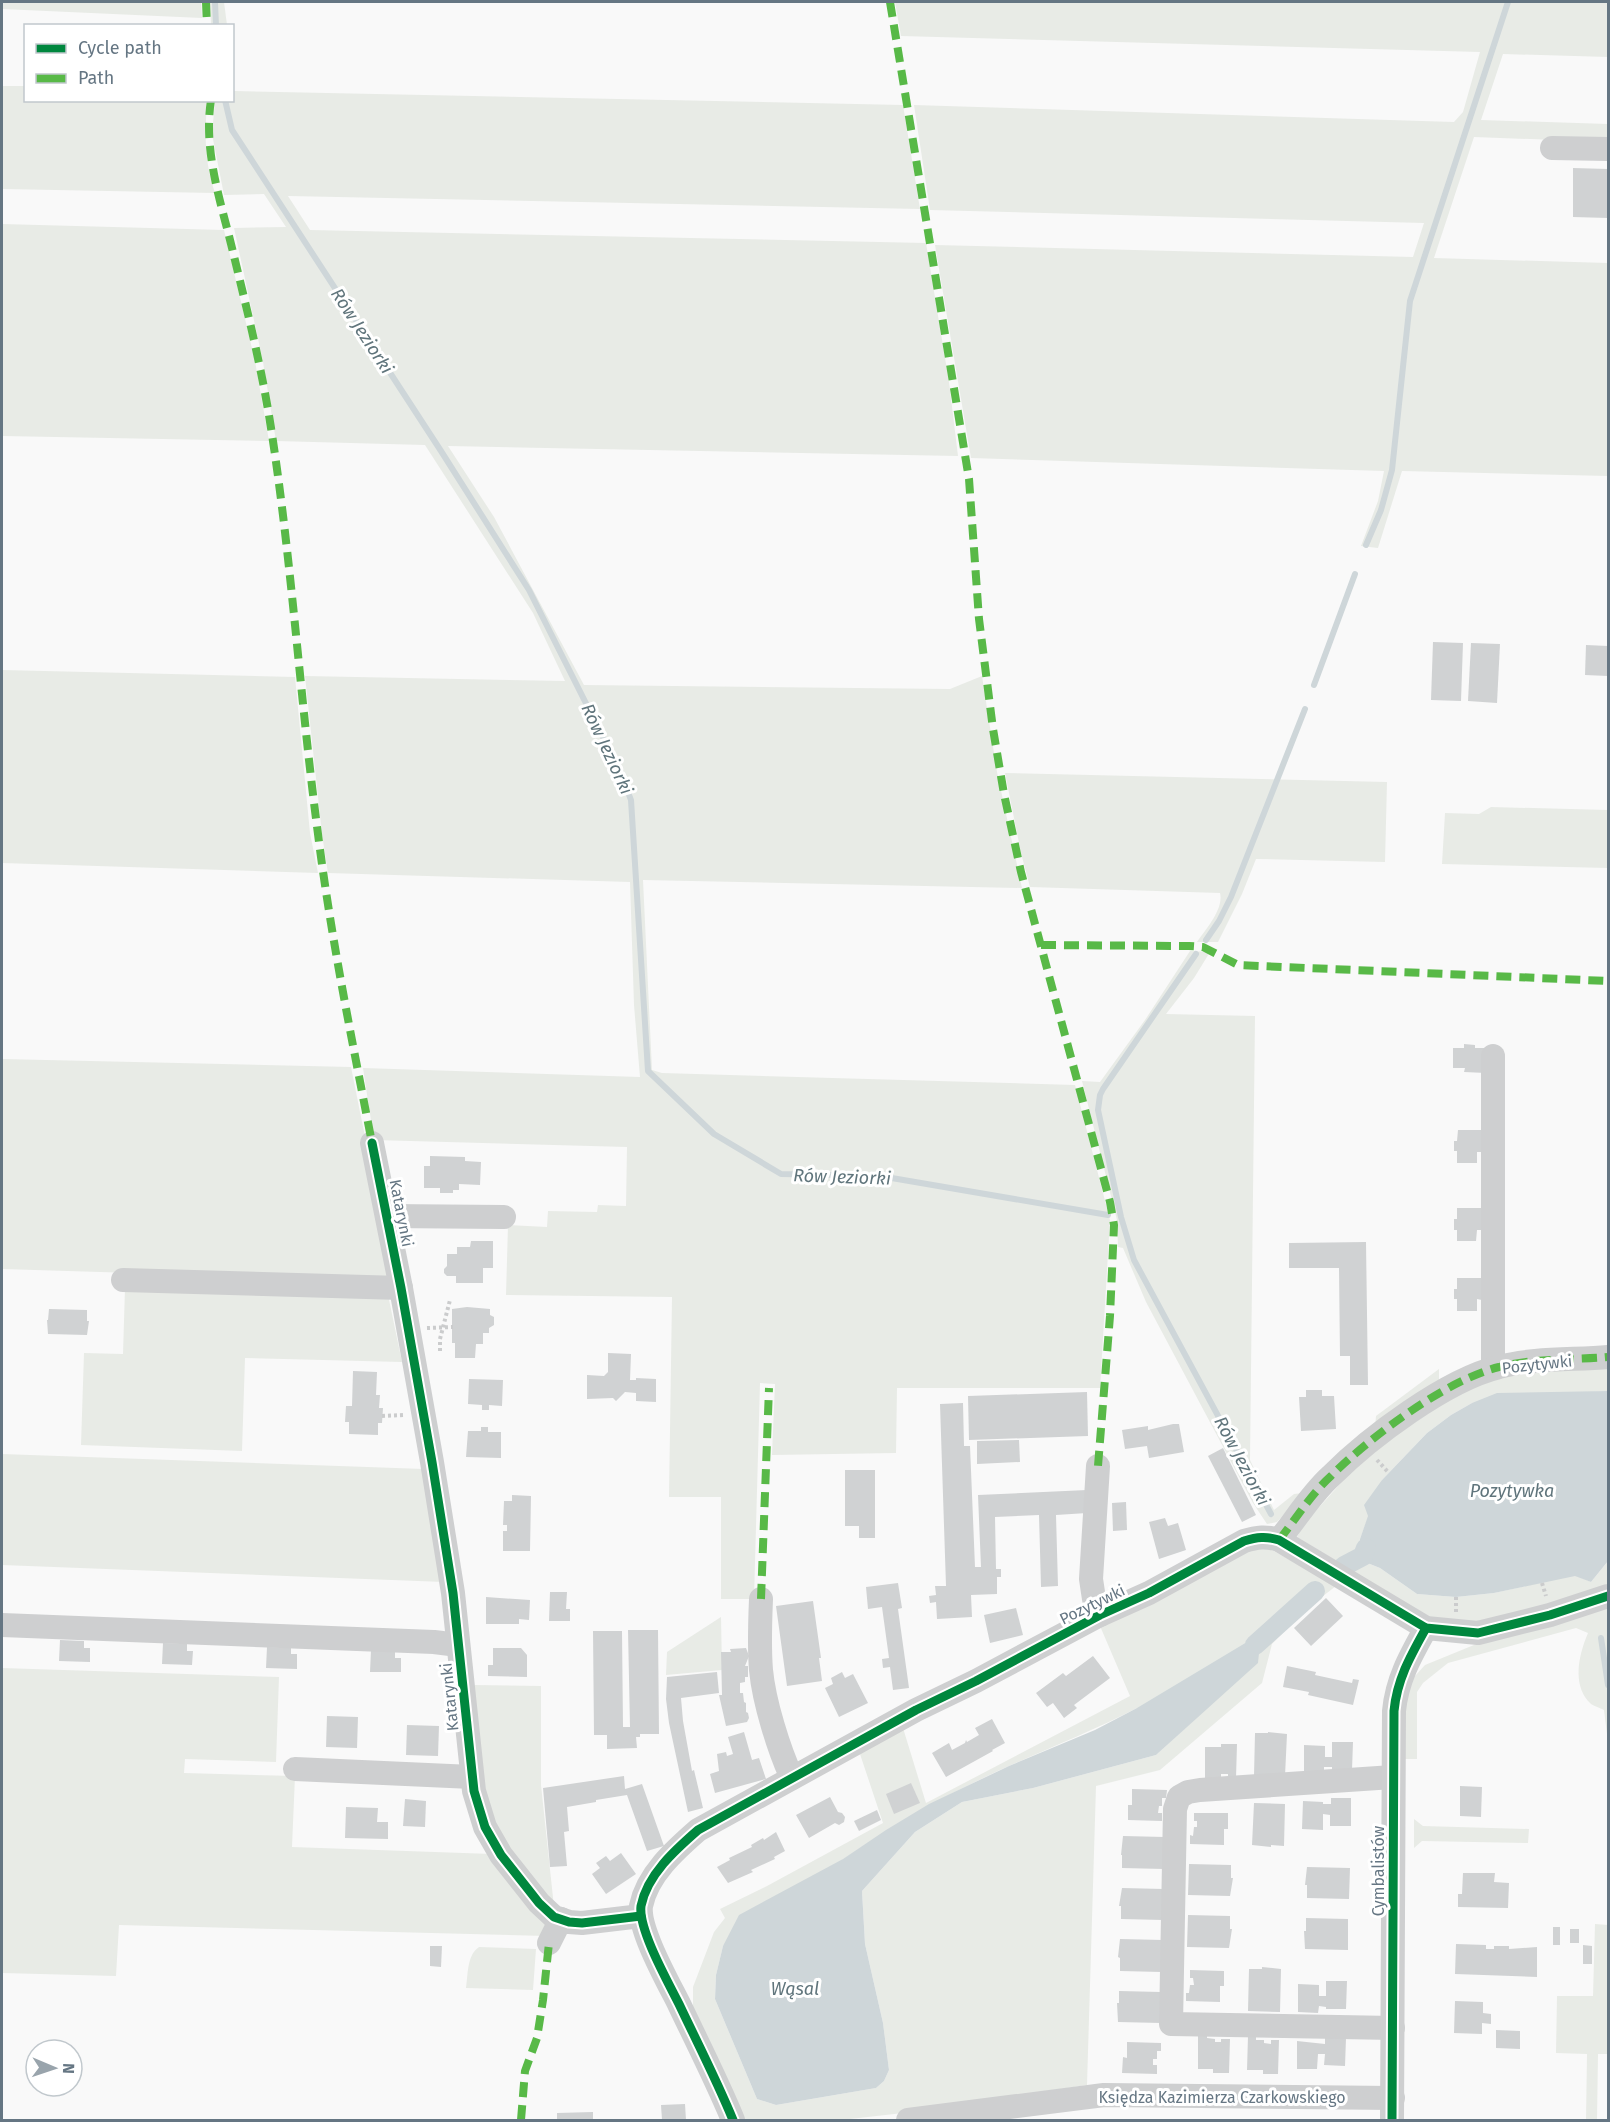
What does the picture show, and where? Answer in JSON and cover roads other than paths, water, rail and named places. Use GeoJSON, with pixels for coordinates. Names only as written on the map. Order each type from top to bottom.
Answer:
{"type":"FeatureCollection","features":[{"type":"Feature","properties":{"kind":"street"},"geometry":{"type":"LineString","coordinates":[[1552,148],[1608,150]]}},
{"type":"Feature","properties":{"kind":"street"},"geometry":{"type":"LineString","coordinates":[[1493,1056],[1493,1368]]}},
{"type":"Feature","properties":{"kind":"street","name":"Katarynki"},"geometry":{"type":"LineString","coordinates":[[372,1143],[401,1288],[453,1593],[474,1791],[485,1827],[495,1846],[539,1903],[549,1914],[561,1919]]}},
{"type":"Feature","properties":{"kind":"street"},"geometry":{"type":"LineString","coordinates":[[387,1216],[504,1217]]}},
{"type":"Feature","properties":{"kind":"street"},"geometry":{"type":"LineString","coordinates":[[123,1280],[401,1288]]}},
{"type":"Feature","properties":{"kind":"street","name":"Pozytywki"},"geometry":{"type":"LineString","coordinates":[[1279,1540],[1329,1477],[1391,1426],[1454,1384],[1473,1374],[1493,1368],[1608,1357]]}},
{"type":"Feature","properties":{"kind":"street"},"geometry":{"type":"LineString","coordinates":[[1098,1466],[1091,1579],[1094,1599],[1100,1616]]}},
{"type":"Feature","properties":{"kind":"street","name":"Pozytywki"},"geometry":{"type":"LineString","coordinates":[[641,1916],[641,1906],[653,1877],[692,1835],[916,1710],[1256,1537],[1279,1540],[1426,1628],[1478,1633],[1550,1615],[1608,1596]]}},
{"type":"Feature","properties":{"kind":"street"},"geometry":{"type":"LineString","coordinates":[[761,1599],[759,1639],[762,1672],[771,1717],[792,1778]]}},
{"type":"Feature","properties":{"kind":"street"},"geometry":{"type":"LineString","coordinates":[[2,1625],[434,1642],[458,1645]]}},
{"type":"Feature","properties":{"kind":"street","name":"Cymbalistów"},"geometry":{"type":"LineString","coordinates":[[1392,2109],[1393,1777],[1396,1693],[1404,1667],[1426,1628]]}},
{"type":"Feature","properties":{"kind":"street"},"geometry":{"type":"LineString","coordinates":[[295,1769],[472,1776]]}},
{"type":"Feature","properties":{"kind":"street"},"geometry":{"type":"LineString","coordinates":[[1393,1777],[1200,1790],[1188,1792],[1179,1797],[1175,1809],[1172,2024],[1393,2028]]}},
{"type":"Feature","properties":{"kind":"street"},"geometry":{"type":"LineString","coordinates":[[549,1943],[561,1919],[582,1923],[641,1916],[652,1949],[721,2090],[733,2121]]}},
{"type":"Feature","properties":{"kind":"street","name":"Księdza Kazimierza Czarkowskiego"},"geometry":{"type":"LineString","coordinates":[[908,2121],[1104,2095],[1392,2109]]}},
{"type":"Feature","properties":{"kind":"water","name":"Pozytywka"},"geometry":{"type":"Polygon","coordinates":[[[1608,1391],[1608,1561],[1591,1582],[1575,1576],[1494,1593],[1456,1597],[1417,1594],[1380,1568],[1360,1560],[1356,1563],[1349,1559],[1359,1550],[1360,1539],[1368,1516],[1364,1505],[1382,1480],[1427,1433],[1451,1415],[1497,1393],[1608,1391]]]}},
{"type":"Feature","properties":{"kind":"water","name":"Wąsal"},"geometry":{"type":"Polygon","coordinates":[[[1247,1642],[1255,1645],[1259,1653],[1258,1663],[1156,1755],[1033,1788],[962,1802],[915,1832],[862,1891],[865,1944],[883,2023],[889,2070],[884,2081],[876,2088],[776,2105],[757,2099],[715,1999],[716,1975],[723,1946],[739,1915],[843,1859],[929,1804],[1009,1766],[1095,1730],[1137,1708],[1247,1642]]]}},
{"type":"Feature","properties":{"kind":"waterway","name":"Rów Jeziorki"},"geometry":{"type":"LineString","coordinates":[[215,2],[216,24]]}},
{"type":"Feature","properties":{"kind":"waterway"},"geometry":{"type":"LineString","coordinates":[[1366,545],[1381,510],[1392,470],[1410,301],[1508,2]]}},
{"type":"Feature","properties":{"kind":"waterway","name":"Rów Jeziorki"},"geometry":{"type":"LineString","coordinates":[[225,102],[232,130],[529,590],[618,767],[631,800],[648,1071],[714,1134],[781,1174],[880,1176],[1108,1215]]}},
{"type":"Feature","properties":{"kind":"waterway"},"geometry":{"type":"LineString","coordinates":[[1314,685],[1355,574]]}},
{"type":"Feature","properties":{"kind":"waterway"},"geometry":{"type":"LineString","coordinates":[[1206,940],[1231,897],[1305,709]]}},
{"type":"Feature","properties":{"kind":"waterway","name":"Rów Jeziorki"},"geometry":{"type":"LineString","coordinates":[[1196,954],[1103,1089],[1098,1110],[1121,1217],[1134,1260],[1271,1514]]}},
{"type":"Feature","properties":{"kind":"waterway"},"geometry":{"type":"LineString","coordinates":[[1344,1566],[1363,1556],[1366,1548]]}},
{"type":"Feature","properties":{"kind":"waterway"},"geometry":{"type":"LineString","coordinates":[[1255,1645],[1315,1591]]}},
{"type":"Feature","properties":{"kind":"waterway","name":"Rów Jeziorki"},"geometry":{"type":"LineString","coordinates":[[1601,1638],[1608,1685]]}}]}
